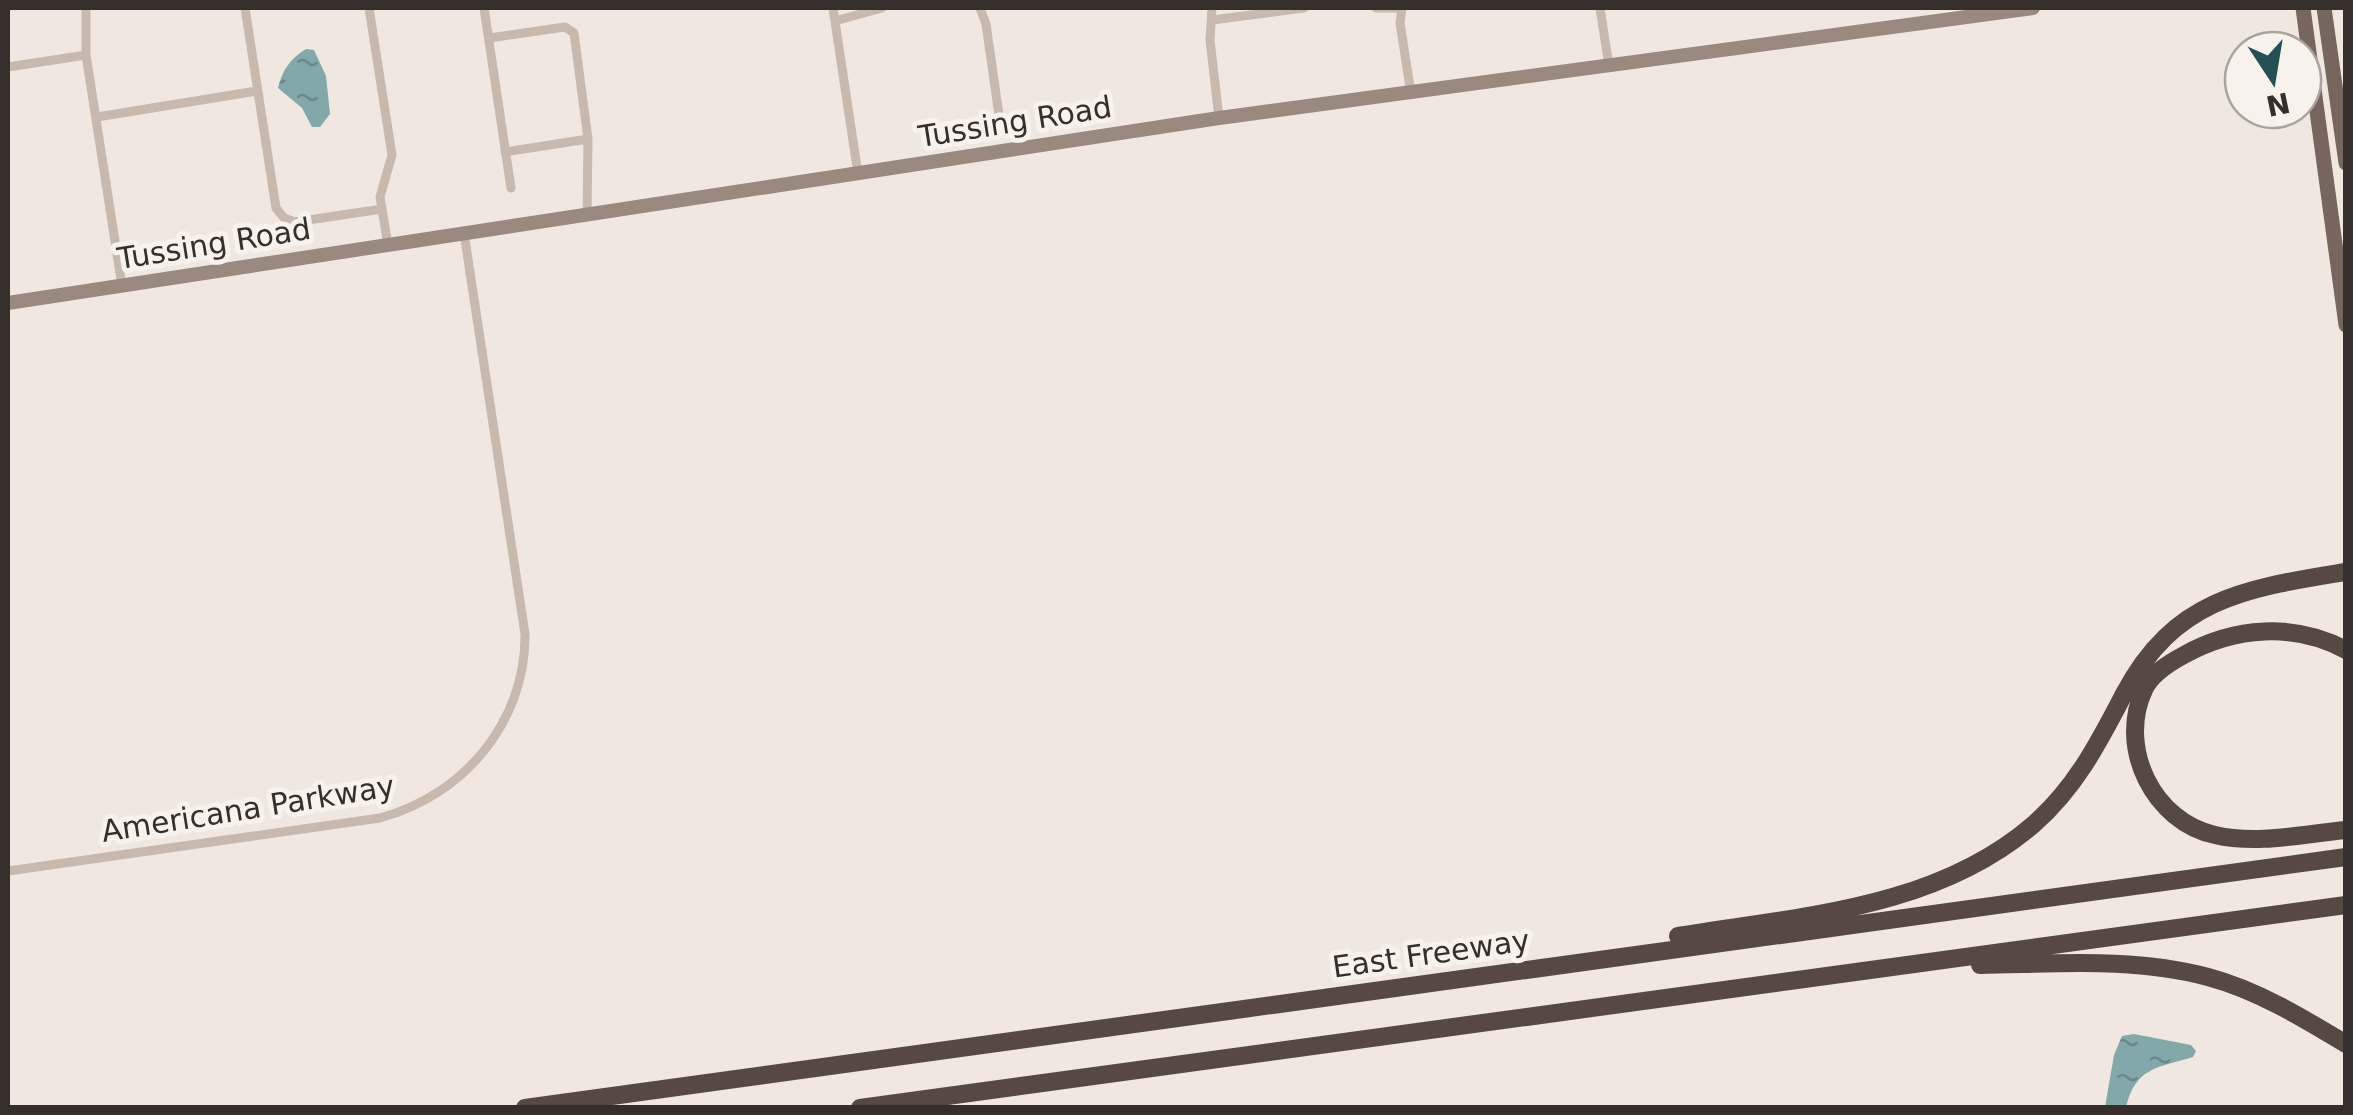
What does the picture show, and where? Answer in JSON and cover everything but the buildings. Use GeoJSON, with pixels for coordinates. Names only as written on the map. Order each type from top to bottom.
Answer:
{"type":"FeatureCollection","features":[{"type":"Feature","properties":{"kind":"highway"},"geometry":{"type":"LineString","coordinates":[[1372,989],[1504,963],[1851,908],[1937,883],[2006,845],[2061,798],[2083,770],[2145,662],[2190,616],[2216,600],[2246,590],[2346,572]]}},
{"type":"Feature","properties":{"kind":"highway"},"geometry":{"type":"LineString","coordinates":[[2346,650],[2322,639],[2277,631],[2210,642],[2158,672],[2144,688],[2135,722],[2137,751],[2158,800],[2174,818],[2213,835],[2258,839],[2346,830]]}},
{"type":"Feature","properties":{"kind":"highway","name":"East Freeway"},"geometry":{"type":"LineString","coordinates":[[525,1108],[2346,856]]}},
{"type":"Feature","properties":{"kind":"highway"},"geometry":{"type":"LineString","coordinates":[[860,1108],[2346,904]]}},
{"type":"Feature","properties":{"kind":"highway"},"geometry":{"type":"LineString","coordinates":[[1909,965],[2122,964],[2167,968],[2211,978],[2252,994],[2346,1044]]}},
{"type":"Feature","properties":{"kind":"main road","name":"Tussing Road"},"geometry":{"type":"LineString","coordinates":[[8,303],[1219,118],[2033,8]]}},
{"type":"Feature","properties":{"kind":"main road"},"geometry":{"type":"LineString","coordinates":[[2303,8],[2346,325]]}},
{"type":"Feature","properties":{"kind":"main road"},"geometry":{"type":"LineString","coordinates":[[2327,11],[2346,163]]}},
{"type":"Feature","properties":{"kind":"street"},"geometry":{"type":"LineString","coordinates":[[86,8],[86,55],[122,286]]}},
{"type":"Feature","properties":{"kind":"street"},"geometry":{"type":"LineString","coordinates":[[245,8],[276,208],[284,218],[295,222],[382,210]]}},
{"type":"Feature","properties":{"kind":"street"},"geometry":{"type":"LineString","coordinates":[[368,8],[392,155],[380,196],[388,245]]}},
{"type":"Feature","properties":{"kind":"street"},"geometry":{"type":"LineString","coordinates":[[484,8],[511,188]]}},
{"type":"Feature","properties":{"kind":"street"},"geometry":{"type":"LineString","coordinates":[[833,8],[858,174]]}},
{"type":"Feature","properties":{"kind":"street"},"geometry":{"type":"LineString","coordinates":[[835,21],[882,8]]}},
{"type":"Feature","properties":{"kind":"street"},"geometry":{"type":"LineString","coordinates":[[980,8],[986,24],[1000,122]]}},
{"type":"Feature","properties":{"kind":"street"},"geometry":{"type":"LineString","coordinates":[[1212,8],[1210,40],[1219,118]]}},
{"type":"Feature","properties":{"kind":"street"},"geometry":{"type":"LineString","coordinates":[[1212,20],[1304,8]]}},
{"type":"Feature","properties":{"kind":"street"},"geometry":{"type":"LineString","coordinates":[[1376,8],[1399,8],[1411,94]]}},
{"type":"Feature","properties":{"kind":"street"},"geometry":{"type":"LineString","coordinates":[[1600,8],[1608,66]]}},
{"type":"Feature","properties":{"kind":"street"},"geometry":{"type":"LineString","coordinates":[[488,38],[565,27],[572,30],[588,139],[588,214]]}},
{"type":"Feature","properties":{"kind":"street"},"geometry":{"type":"LineString","coordinates":[[8,67],[86,55]]}},
{"type":"Feature","properties":{"kind":"street"},"geometry":{"type":"LineString","coordinates":[[96,116],[257,91]]}},
{"type":"Feature","properties":{"kind":"street"},"geometry":{"type":"LineString","coordinates":[[505,152],[588,139]]}},
{"type":"Feature","properties":{"kind":"street","name":"Americana Parkway"},"geometry":{"type":"LineString","coordinates":[[8,870],[380,818],[416,806],[441,792],[467,772],[488,746],[516,692],[525,656],[525,634],[464,233]]}},
{"type":"Feature","properties":{"kind":"water"},"geometry":{"type":"Polygon","coordinates":[[[306,49],[314,50],[326,76],[330,114],[320,127],[312,127],[302,108],[278,88],[288,65],[306,49]]]}},
{"type":"Feature","properties":{"kind":"water"},"geometry":{"type":"Polygon","coordinates":[[[2134,1034],[2191,1045],[2196,1051],[2193,1057],[2159,1067],[2142,1077],[2126,1107],[2105,1107],[2114,1055],[2122,1036],[2134,1034]]]}}]}
